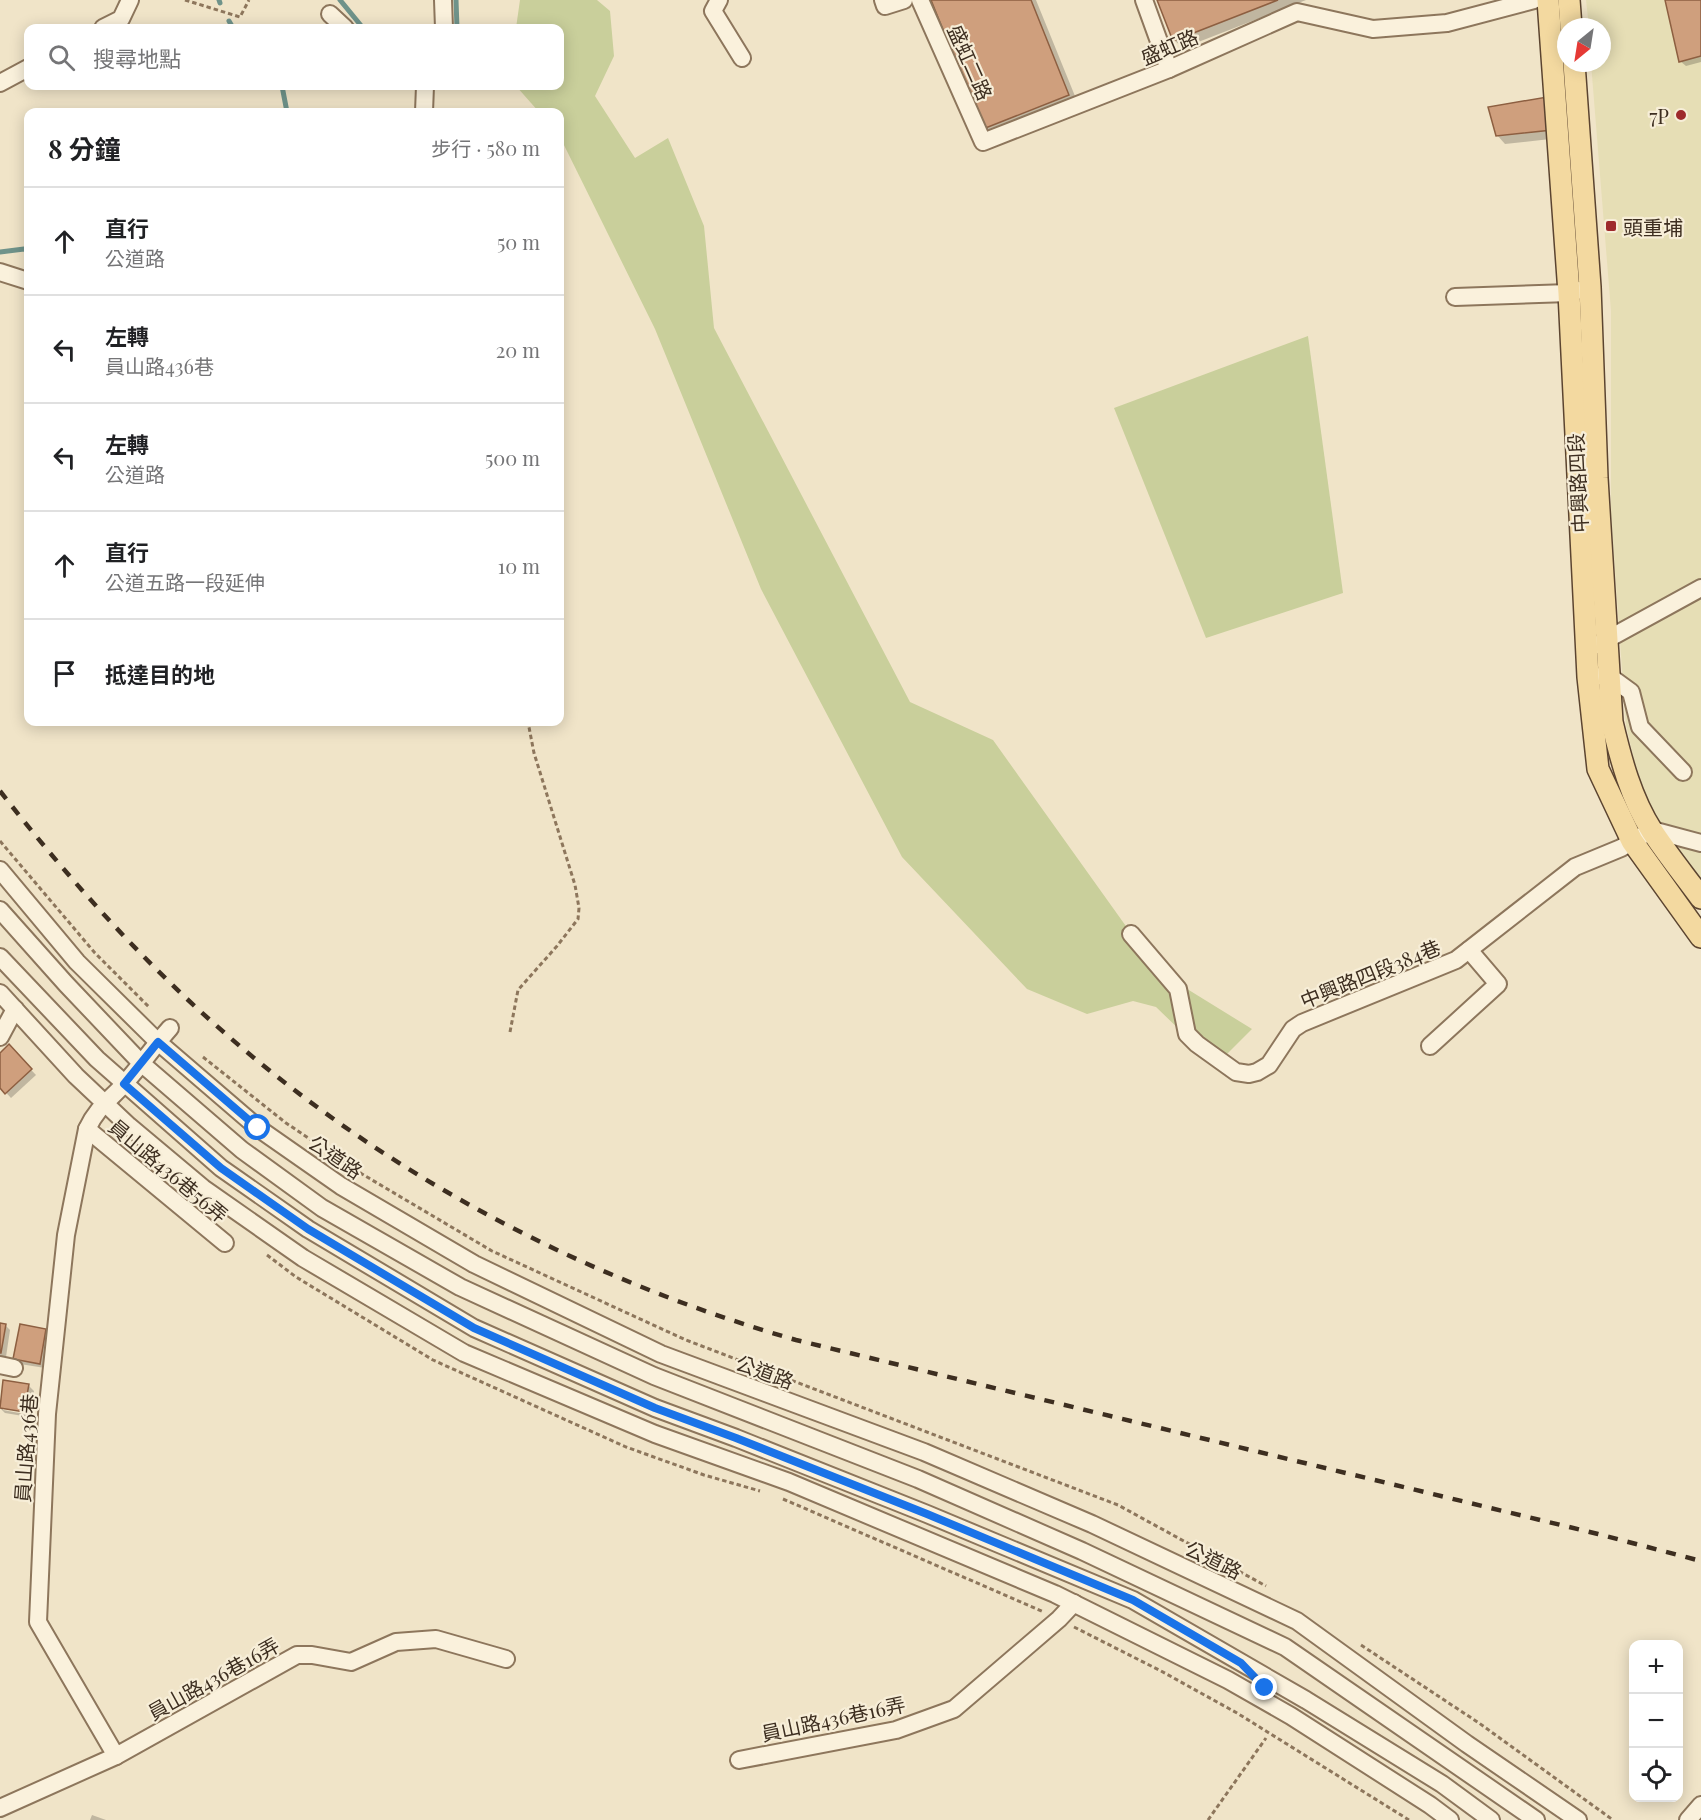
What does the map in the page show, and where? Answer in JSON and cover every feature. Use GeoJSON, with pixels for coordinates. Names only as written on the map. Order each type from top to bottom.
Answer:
{"type":"FeatureCollection","features":[{"type":"Feature","properties":{"kind":"main road","name":"中興路四段"},"geometry":{"type":"LineString","coordinates":[[1548,0],[1569,293],[1588,677],[1598,769],[1632,841],[1701,936]]}},
{"type":"Feature","properties":{"kind":"main road"},"geometry":{"type":"LineString","coordinates":[[1569,0],[1570,18]]}},
{"type":"Feature","properties":{"kind":"main road","name":"中興路四段"},"geometry":{"type":"LineString","coordinates":[[1575,72],[1590,287],[1597,478],[1612,722],[1621,761],[1636,801],[1652,830],[1701,898]]}},
{"type":"Feature","properties":{"kind":"street"},"geometry":{"type":"LineString","coordinates":[[111,24],[121,19],[130,0]]}},
{"type":"Feature","properties":{"kind":"street"},"geometry":{"type":"LineString","coordinates":[[443,0],[444,24]]}},
{"type":"Feature","properties":{"kind":"street"},"geometry":{"type":"LineString","coordinates":[[718,0],[713,11],[742,58]]}},
{"type":"Feature","properties":{"kind":"street"},"geometry":{"type":"LineString","coordinates":[[883,0],[885,6],[904,0]]}},
{"type":"Feature","properties":{"kind":"street","name":"盛虹二路"},"geometry":{"type":"LineString","coordinates":[[920,0],[983,142]]}},
{"type":"Feature","properties":{"kind":"street"},"geometry":{"type":"LineString","coordinates":[[1143,0],[1169,69]]}},
{"type":"Feature","properties":{"kind":"street","name":"盛虹路"},"geometry":{"type":"LineString","coordinates":[[983,142],[1169,69],[1297,12],[1373,29],[1447,23],[1534,0]]}},
{"type":"Feature","properties":{"kind":"street"},"geometry":{"type":"LineString","coordinates":[[330,14],[341,24]]}},
{"type":"Feature","properties":{"kind":"street"},"geometry":{"type":"LineString","coordinates":[[0,83],[24,70]]}},
{"type":"Feature","properties":{"kind":"street"},"geometry":{"type":"LineString","coordinates":[[424,108],[425,90]]}},
{"type":"Feature","properties":{"kind":"street"},"geometry":{"type":"LineString","coordinates":[[0,272],[24,280]]}},
{"type":"Feature","properties":{"kind":"street"},"geometry":{"type":"LineString","coordinates":[[1455,297],[1569,293],[1590,287]]}},
{"type":"Feature","properties":{"kind":"street"},"geometry":{"type":"LineString","coordinates":[[1587,652],[1607,638],[1701,588]]}},
{"type":"Feature","properties":{"kind":"street"},"geometry":{"type":"LineString","coordinates":[[1588,677],[1609,676],[1631,692],[1640,727],[1683,772]]}},
{"type":"Feature","properties":{"kind":"street"},"geometry":{"type":"LineString","coordinates":[[1652,830],[1701,843]]}},
{"type":"Feature","properties":{"kind":"street","name":"中興路四段384巷"},"geometry":{"type":"LineString","coordinates":[[1131,934],[1178,989],[1187,1034],[1236,1072],[1249,1074],[1269,1065],[1293,1029],[1302,1023],[1456,960],[1575,867],[1621,849],[1652,830]]}},
{"type":"Feature","properties":{"kind":"street","name":"公道路"},"geometry":{"type":"LineString","coordinates":[[0,870],[77,962],[158,1042],[267,1135],[341,1186],[474,1264],[661,1354],[924,1452],[1092,1524],[1297,1622],[1467,1744],[1578,1820]]}},
{"type":"Feature","properties":{"kind":"street"},"geometry":{"type":"LineString","coordinates":[[0,910],[141,1063],[242,1150],[322,1208],[460,1287],[654,1376],[918,1479],[1082,1551],[1285,1647],[1536,1820]]}},
{"type":"Feature","properties":{"kind":"street","name":"中興路四段384巷"},"geometry":{"type":"LineString","coordinates":[[1430,1046],[1498,984],[1468,950]]}},
{"type":"Feature","properties":{"kind":"street"},"geometry":{"type":"LineString","coordinates":[[0,957],[124,1084],[221,1168],[289,1216],[379,1273],[474,1328],[655,1408],[927,1514],[1133,1600],[1306,1700],[1442,1784],[1491,1820]]}},
{"type":"Feature","properties":{"kind":"street"},"geometry":{"type":"LineString","coordinates":[[0,993],[76,1076],[129,1126],[202,1188],[303,1258],[464,1353],[655,1434],[789,1482],[1074,1603],[1228,1680],[1291,1716],[1450,1820]]}},
{"type":"Feature","properties":{"kind":"street"},"geometry":{"type":"LineString","coordinates":[[0,1037],[15,1009]]}},
{"type":"Feature","properties":{"kind":"street","name":"員山路436巷"},"geometry":{"type":"LineString","coordinates":[[116,1756],[38,1622],[47,1414],[66,1235],[87,1129],[93,1115],[124,1084],[170,1028]]}},
{"type":"Feature","properties":{"kind":"street","name":"員山路436巷56弄"},"geometry":{"type":"LineString","coordinates":[[87,1129],[225,1243]]}},
{"type":"Feature","properties":{"kind":"street","name":"員山路436巷16弄"},"geometry":{"type":"LineString","coordinates":[[739,1760],[896,1730],[954,1709],[1059,1619],[1074,1603]]}},
{"type":"Feature","properties":{"kind":"street","name":"員山路436巷16弄"},"geometry":{"type":"LineString","coordinates":[[116,1756],[297,1655],[312,1655],[351,1662],[396,1642],[436,1640],[506,1659]]}},
{"type":"Feature","properties":{"kind":"street"},"geometry":{"type":"LineString","coordinates":[[1241,1663],[1291,1716]]}},
{"type":"Feature","properties":{"kind":"street"},"geometry":{"type":"LineString","coordinates":[[1228,1680],[1306,1700]]}},
{"type":"Feature","properties":{"kind":"street"},"geometry":{"type":"LineString","coordinates":[[0,1808],[116,1756]]}},
{"type":"Feature","properties":{"kind":"street"},"geometry":{"type":"LineString","coordinates":[[1688,1820],[1701,1805]]}},
{"type":"Feature","properties":{"kind":"path"},"geometry":{"type":"LineString","coordinates":[[185,0],[240,17],[249,0]]}},
{"type":"Feature","properties":{"kind":"path"},"geometry":{"type":"LineString","coordinates":[[510,1032],[518,990],[568,933],[578,919],[579,908],[575,885],[534,753],[529,726]]}},
{"type":"Feature","properties":{"kind":"path"},"geometry":{"type":"LineString","coordinates":[[0,841],[95,953],[170,1028]]}},
{"type":"Feature","properties":{"kind":"path"},"geometry":{"type":"LineString","coordinates":[[198,1053],[286,1123],[362,1174],[492,1251],[686,1340],[1118,1505],[1275,1591]]}},
{"type":"Feature","properties":{"kind":"path"},"geometry":{"type":"LineString","coordinates":[[1354,1640],[1479,1723],[1613,1820]]}},
{"type":"Feature","properties":{"kind":"path"},"geometry":{"type":"LineString","coordinates":[[1208,1820],[1266,1738]]}},
{"type":"Feature","properties":{"kind":"shaded area"},"geometry":{"type":"Polygon","coordinates":[[[1586,0],[1701,0],[1701,883],[1644,803],[1626,725],[1611,514],[1611,311],[1592,72],[1611,72],[1611,18],[1588,18],[1586,0]]]}},
{"type":"Feature","properties":{"kind":"green space"},"geometry":{"type":"Polygon","coordinates":[[[520,0],[597,0],[610,11],[614,56],[595,96],[635,158],[668,138],[704,226],[714,328],[910,702],[993,740],[1158,971],[1252,1029],[1216,1065],[1156,1007],[1133,1001],[1087,1014],[1027,989],[902,857],[761,589],[655,329],[564,145],[564,108],[535,108],[520,90],[564,90],[564,24],[517,24],[520,0]]]}},
{"type":"Feature","properties":{"kind":"green space"},"geometry":{"type":"Polygon","coordinates":[[[1308,336],[1343,593],[1206,638],[1114,408],[1308,336]]]}},
{"type":"Feature","properties":{"kind":"building"},"geometry":{"type":"Polygon","coordinates":[[[931,0],[1031,0],[1069,95],[983,129],[931,0]]]}},
{"type":"Feature","properties":{"kind":"building"},"geometry":{"type":"Polygon","coordinates":[[[1157,0],[1278,0],[1173,41],[1157,0]]]}},
{"type":"Feature","properties":{"kind":"building"},"geometry":{"type":"Polygon","coordinates":[[[1665,0],[1701,0],[1701,56],[1679,62],[1665,0]]]}},
{"type":"Feature","properties":{"kind":"building"},"geometry":{"type":"Polygon","coordinates":[[[1547,97],[1552,130],[1496,136],[1488,107],[1547,97]]]}},
{"type":"Feature","properties":{"kind":"building"},"geometry":{"type":"Polygon","coordinates":[[[9,1044],[32,1069],[5,1094],[0,1088],[0,1053],[9,1044]]]}},
{"type":"Feature","properties":{"kind":"building"},"geometry":{"type":"Polygon","coordinates":[[[0,1323],[6,1324],[1,1353],[0,1353],[0,1323]]]}},
{"type":"Feature","properties":{"kind":"building"},"geometry":{"type":"Polygon","coordinates":[[[20,1324],[46,1329],[40,1364],[13,1359],[20,1324]]]}},
{"type":"Feature","properties":{"kind":"building"},"geometry":{"type":"Polygon","coordinates":[[[3,1380],[29,1384],[24,1412],[0,1408],[3,1380]]]}},
{"type":"Feature","properties":{"kind":"waterway"},"geometry":{"type":"LineString","coordinates":[[340,0],[360,24]]}},
{"type":"Feature","properties":{"kind":"waterway"},"geometry":{"type":"LineString","coordinates":[[456,0],[457,24]]}},
{"type":"Feature","properties":{"kind":"waterway"},"geometry":{"type":"LineString","coordinates":[[283,90],[286,108]]}},
{"type":"Feature","properties":{"kind":"waterway"},"geometry":{"type":"LineString","coordinates":[[0,252],[24,249]]}},
{"type":"Feature","properties":{"kind":"railway"},"geometry":{"type":"LineString","coordinates":[[0,791],[74,881],[154,967],[210,1020],[275,1075],[342,1125],[412,1171],[485,1213],[560,1251],[637,1285],[716,1315],[796,1340],[1701,1561]]}},
{"type":"Feature","properties":{"kind":"place","name":"7P"},"geometry":{"type":"Point","coordinates":[1681,115]}},
{"type":"Feature","properties":{"kind":"place","name":"頭重埔"},"geometry":{"type":"Point","coordinates":[1611,226]}},
{"type":"Feature","properties":{"kind":"route"},"geometry":{"type":"LineString","coordinates":[[258,1128],[158,1042],[124,1084],[221,1168],[308,1229],[474,1328],[655,1408],[927,1514],[1133,1600],[1241,1663],[1265,1688]]}}]}
